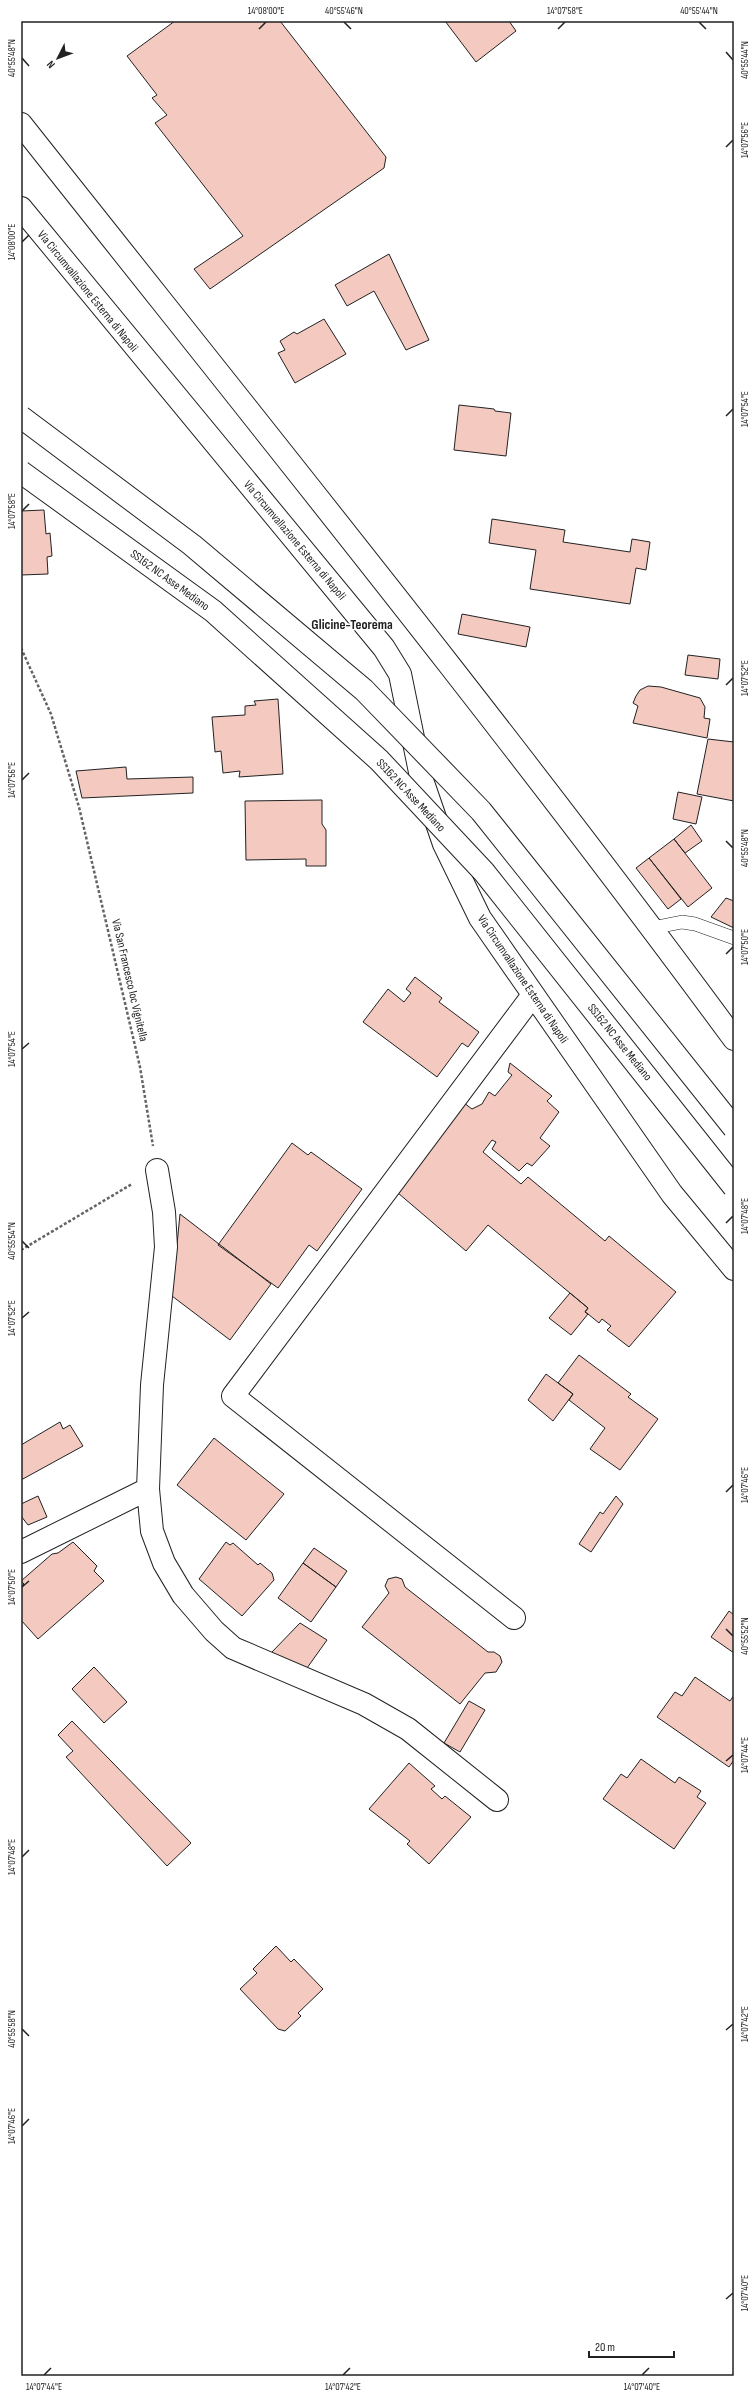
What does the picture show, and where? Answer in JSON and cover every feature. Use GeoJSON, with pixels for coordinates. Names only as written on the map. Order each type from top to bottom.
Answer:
{"type":"FeatureCollection","features":[{"type":"Feature","properties":{"kind":"main road"},"geometry":{"type":"LineString","coordinates":[[21,124],[364,558],[652,928],[734,1039]]}},
{"type":"Feature","properties":{"kind":"main road","name":"Via Circumvallazione Esterna di Napoli"},"geometry":{"type":"LineString","coordinates":[[21,208],[384,648],[400,674],[421,777],[444,844],[480,918],[672,1194],[734,1269]]}},
{"type":"Feature","properties":{"kind":"main road"},"geometry":{"type":"LineString","coordinates":[[21,417],[192,545],[364,690],[481,811],[734,1128]]}},
{"type":"Feature","properties":{"kind":"main road","name":"SS162 NC Asse Mediano"},"geometry":{"type":"LineString","coordinates":[[21,472],[212,611],[379,760],[484,872],[734,1186]]}},
{"type":"Feature","properties":{"kind":"main road"},"geometry":{"type":"LineString","coordinates":[[514,1618],[233,1396],[533,995]]}},
{"type":"Feature","properties":{"kind":"main road"},"geometry":{"type":"LineString","coordinates":[[157,1170],[164,1212],[166,1247],[152,1385],[148,1489],[152,1531],[164,1563],[184,1595],[214,1631],[233,1648],[364,1704],[408,1729],[497,1800]]}},
{"type":"Feature","properties":{"kind":"main road"},"geometry":{"type":"LineString","coordinates":[[21,1552],[148,1489]]}},
{"type":"Feature","properties":{"kind":"lane"},"geometry":{"type":"LineString","coordinates":[[652,928],[682,922],[695,924],[734,938]]}},
{"type":"Feature","properties":{"kind":"path","name":"Via San Francesco loc Vignitella"},"geometry":{"type":"LineString","coordinates":[[21,648],[51,714],[79,807],[140,1067],[157,1170]]}},
{"type":"Feature","properties":{"kind":"path"},"geometry":{"type":"LineString","coordinates":[[21,1250],[157,1170]]}},
{"type":"Feature","properties":{"kind":"building"},"geometry":{"type":"Polygon","coordinates":[[[175,21],[280,21],[386,157],[384,168],[210,289],[194,269],[243,236],[155,123],[167,115],[152,98],[157,95],[127,56],[175,21]]]}},
{"type":"Feature","properties":{"kind":"building"},"geometry":{"type":"Polygon","coordinates":[[[445,21],[509,21],[516,31],[476,62],[445,21]]]}},
{"type":"Feature","properties":{"kind":"building"},"geometry":{"type":"Polygon","coordinates":[[[389,254],[429,340],[406,350],[374,291],[347,306],[335,285],[389,254]]]}},
{"type":"Feature","properties":{"kind":"building"},"geometry":{"type":"Polygon","coordinates":[[[324,319],[346,354],[295,383],[278,353],[285,350],[280,341],[294,332],[297,334],[324,319]]]}},
{"type":"Feature","properties":{"kind":"building"},"geometry":{"type":"Polygon","coordinates":[[[459,405],[494,409],[495,411],[511,413],[506,456],[454,450],[459,405]]]}},
{"type":"Feature","properties":{"kind":"building"},"geometry":{"type":"Polygon","coordinates":[[[44,510],[46,534],[50,533],[52,556],[47,557],[48,574],[21,575],[21,511],[44,510]]]}},
{"type":"Feature","properties":{"kind":"building"},"geometry":{"type":"Polygon","coordinates":[[[492,519],[565,530],[563,542],[630,552],[632,539],[650,542],[646,570],[636,568],[630,604],[530,589],[536,550],[489,543],[492,519]]]}},
{"type":"Feature","properties":{"kind":"building"},"geometry":{"type":"Polygon","coordinates":[[[462,614],[530,627],[526,647],[458,634],[462,614]]]}},
{"type":"Feature","properties":{"kind":"building"},"geometry":{"type":"Polygon","coordinates":[[[688,655],[720,659],[718,679],[685,675],[688,655]]]}},
{"type":"Feature","properties":{"kind":"building"},"geometry":{"type":"Polygon","coordinates":[[[648,686],[661,687],[700,698],[705,707],[704,718],[710,719],[707,738],[633,723],[638,706],[633,703],[640,690],[648,686]]]}},
{"type":"Feature","properties":{"kind":"building"},"geometry":{"type":"Polygon","coordinates":[[[278,699],[283,774],[239,777],[240,771],[223,773],[221,751],[215,752],[212,717],[245,715],[245,706],[256,705],[254,701],[278,699]]]}},
{"type":"Feature","properties":{"kind":"building"},"geometry":{"type":"Polygon","coordinates":[[[708,739],[734,742],[734,801],[697,794],[708,739]]]}},
{"type":"Feature","properties":{"kind":"building"},"geometry":{"type":"Polygon","coordinates":[[[126,767],[127,779],[193,777],[193,793],[82,798],[76,771],[126,767]]]}},
{"type":"Feature","properties":{"kind":"building"},"geometry":{"type":"Polygon","coordinates":[[[678,792],[702,797],[696,824],[673,819],[678,792]]]}},
{"type":"Feature","properties":{"kind":"building"},"geometry":{"type":"Polygon","coordinates":[[[322,800],[322,824],[326,830],[326,866],[306,866],[306,859],[246,860],[245,801],[322,800]]]}},
{"type":"Feature","properties":{"kind":"building"},"geometry":{"type":"Polygon","coordinates":[[[691,825],[702,841],[685,853],[674,839],[691,825]]]}},
{"type":"Feature","properties":{"kind":"building"},"geometry":{"type":"Polygon","coordinates":[[[674,839],[712,888],[688,907],[649,858],[674,839]]]}},
{"type":"Feature","properties":{"kind":"building"},"geometry":{"type":"Polygon","coordinates":[[[649,858],[681,899],[668,909],[636,868],[649,858]]]}},
{"type":"Feature","properties":{"kind":"building"},"geometry":{"type":"Polygon","coordinates":[[[726,898],[734,901],[734,928],[711,917],[726,898]]]}},
{"type":"Feature","properties":{"kind":"building"},"geometry":{"type":"Polygon","coordinates":[[[415,977],[442,998],[439,1002],[479,1032],[468,1047],[462,1043],[437,1077],[363,1022],[388,989],[404,1002],[411,993],[406,989],[415,977]]]}},
{"type":"Feature","properties":{"kind":"building"},"geometry":{"type":"Polygon","coordinates":[[[510,1063],[552,1096],[547,1101],[559,1112],[540,1138],[550,1146],[532,1166],[527,1163],[519,1171],[492,1149],[496,1142],[492,1140],[483,1152],[521,1184],[528,1177],[605,1241],[609,1236],[676,1292],[629,1347],[607,1330],[611,1326],[602,1319],[599,1323],[585,1312],[588,1308],[488,1225],[466,1251],[398,1193],[464,1103],[472,1109],[482,1104],[489,1092],[495,1096],[512,1075],[508,1072],[510,1063]]]}},
{"type":"Feature","properties":{"kind":"building"},"geometry":{"type":"Polygon","coordinates":[[[292,1143],[308,1155],[311,1152],[362,1189],[317,1251],[309,1245],[278,1288],[218,1245],[292,1143]]]}},
{"type":"Feature","properties":{"kind":"building"},"geometry":{"type":"Polygon","coordinates":[[[180,1214],[271,1284],[230,1340],[172,1296],[180,1214]]]}},
{"type":"Feature","properties":{"kind":"building"},"geometry":{"type":"Polygon","coordinates":[[[570,1293],[588,1308],[585,1312],[588,1314],[571,1335],[549,1318],[570,1293]]]}},
{"type":"Feature","properties":{"kind":"building"},"geometry":{"type":"Polygon","coordinates":[[[579,1355],[631,1394],[628,1397],[658,1419],[620,1470],[590,1449],[605,1428],[569,1400],[573,1394],[558,1383],[579,1355]]]}},
{"type":"Feature","properties":{"kind":"building"},"geometry":{"type":"Polygon","coordinates":[[[546,1374],[573,1394],[553,1421],[528,1400],[546,1374]]]}},
{"type":"Feature","properties":{"kind":"building"},"geometry":{"type":"Polygon","coordinates":[[[60,1422],[63,1429],[70,1425],[83,1446],[21,1480],[21,1445],[60,1422]]]}},
{"type":"Feature","properties":{"kind":"building"},"geometry":{"type":"Polygon","coordinates":[[[214,1438],[284,1494],[246,1540],[177,1485],[214,1438]]]}},
{"type":"Feature","properties":{"kind":"building"},"geometry":{"type":"Polygon","coordinates":[[[38,1496],[47,1517],[28,1525],[21,1516],[21,1504],[38,1496]]]}},
{"type":"Feature","properties":{"kind":"building"},"geometry":{"type":"Polygon","coordinates":[[[616,1496],[623,1504],[591,1552],[579,1544],[600,1512],[603,1514],[616,1496]]]}},
{"type":"Feature","properties":{"kind":"building"},"geometry":{"type":"Polygon","coordinates":[[[73,1542],[97,1566],[94,1571],[104,1581],[38,1639],[21,1620],[21,1587],[24,1584],[21,1581],[52,1554],[58,1553],[73,1542]]]}},
{"type":"Feature","properties":{"kind":"building"},"geometry":{"type":"Polygon","coordinates":[[[226,1542],[230,1545],[233,1543],[258,1565],[260,1563],[272,1573],[274,1580],[242,1616],[199,1579],[226,1542]]]}},
{"type":"Feature","properties":{"kind":"building"},"geometry":{"type":"Polygon","coordinates":[[[314,1548],[347,1571],[336,1587],[303,1563],[314,1548]]]}},
{"type":"Feature","properties":{"kind":"building"},"geometry":{"type":"Polygon","coordinates":[[[303,1563],[336,1587],[311,1622],[278,1598],[303,1563]]]}},
{"type":"Feature","properties":{"kind":"building"},"geometry":{"type":"Polygon","coordinates":[[[396,1577],[402,1579],[405,1587],[488,1652],[494,1652],[500,1656],[502,1662],[496,1672],[485,1673],[460,1704],[362,1627],[389,1593],[385,1586],[388,1579],[396,1577]]]}},
{"type":"Feature","properties":{"kind":"building"},"geometry":{"type":"Polygon","coordinates":[[[729,1611],[734,1615],[734,1653],[711,1637],[729,1611]]]}},
{"type":"Feature","properties":{"kind":"building"},"geometry":{"type":"Polygon","coordinates":[[[300,1623],[327,1640],[307,1668],[271,1653],[300,1623]]]}},
{"type":"Feature","properties":{"kind":"building"},"geometry":{"type":"Polygon","coordinates":[[[94,1667],[127,1702],[104,1723],[72,1689],[94,1667]]]}},
{"type":"Feature","properties":{"kind":"building"},"geometry":{"type":"Polygon","coordinates":[[[695,1677],[730,1701],[734,1695],[734,1760],[729,1767],[657,1717],[675,1692],[682,1696],[695,1677]]]}},
{"type":"Feature","properties":{"kind":"building"},"geometry":{"type":"Polygon","coordinates":[[[469,1701],[485,1710],[460,1752],[444,1743],[469,1701]]]}},
{"type":"Feature","properties":{"kind":"building"},"geometry":{"type":"Polygon","coordinates":[[[72,1721],[191,1843],[167,1866],[66,1757],[73,1751],[58,1735],[72,1721]]]}},
{"type":"Feature","properties":{"kind":"building"},"geometry":{"type":"Polygon","coordinates":[[[641,1759],[675,1783],[679,1777],[701,1791],[697,1797],[706,1803],[674,1849],[603,1799],[621,1774],[627,1778],[641,1759]]]}},
{"type":"Feature","properties":{"kind":"building"},"geometry":{"type":"Polygon","coordinates":[[[409,1763],[435,1786],[431,1789],[442,1799],[445,1796],[471,1817],[429,1864],[407,1844],[410,1841],[369,1809],[409,1763]]]}},
{"type":"Feature","properties":{"kind":"building"},"geometry":{"type":"Polygon","coordinates":[[[276,1946],[291,1962],[294,1959],[323,1989],[298,2013],[301,2016],[285,2031],[278,2029],[240,1989],[257,1973],[253,1969],[276,1946]]]}},
{"type":"Feature","properties":{"kind":"district","name":"Glicine-Teorema"},"geometry":{"type":"Point","coordinates":[352,624]}}]}
